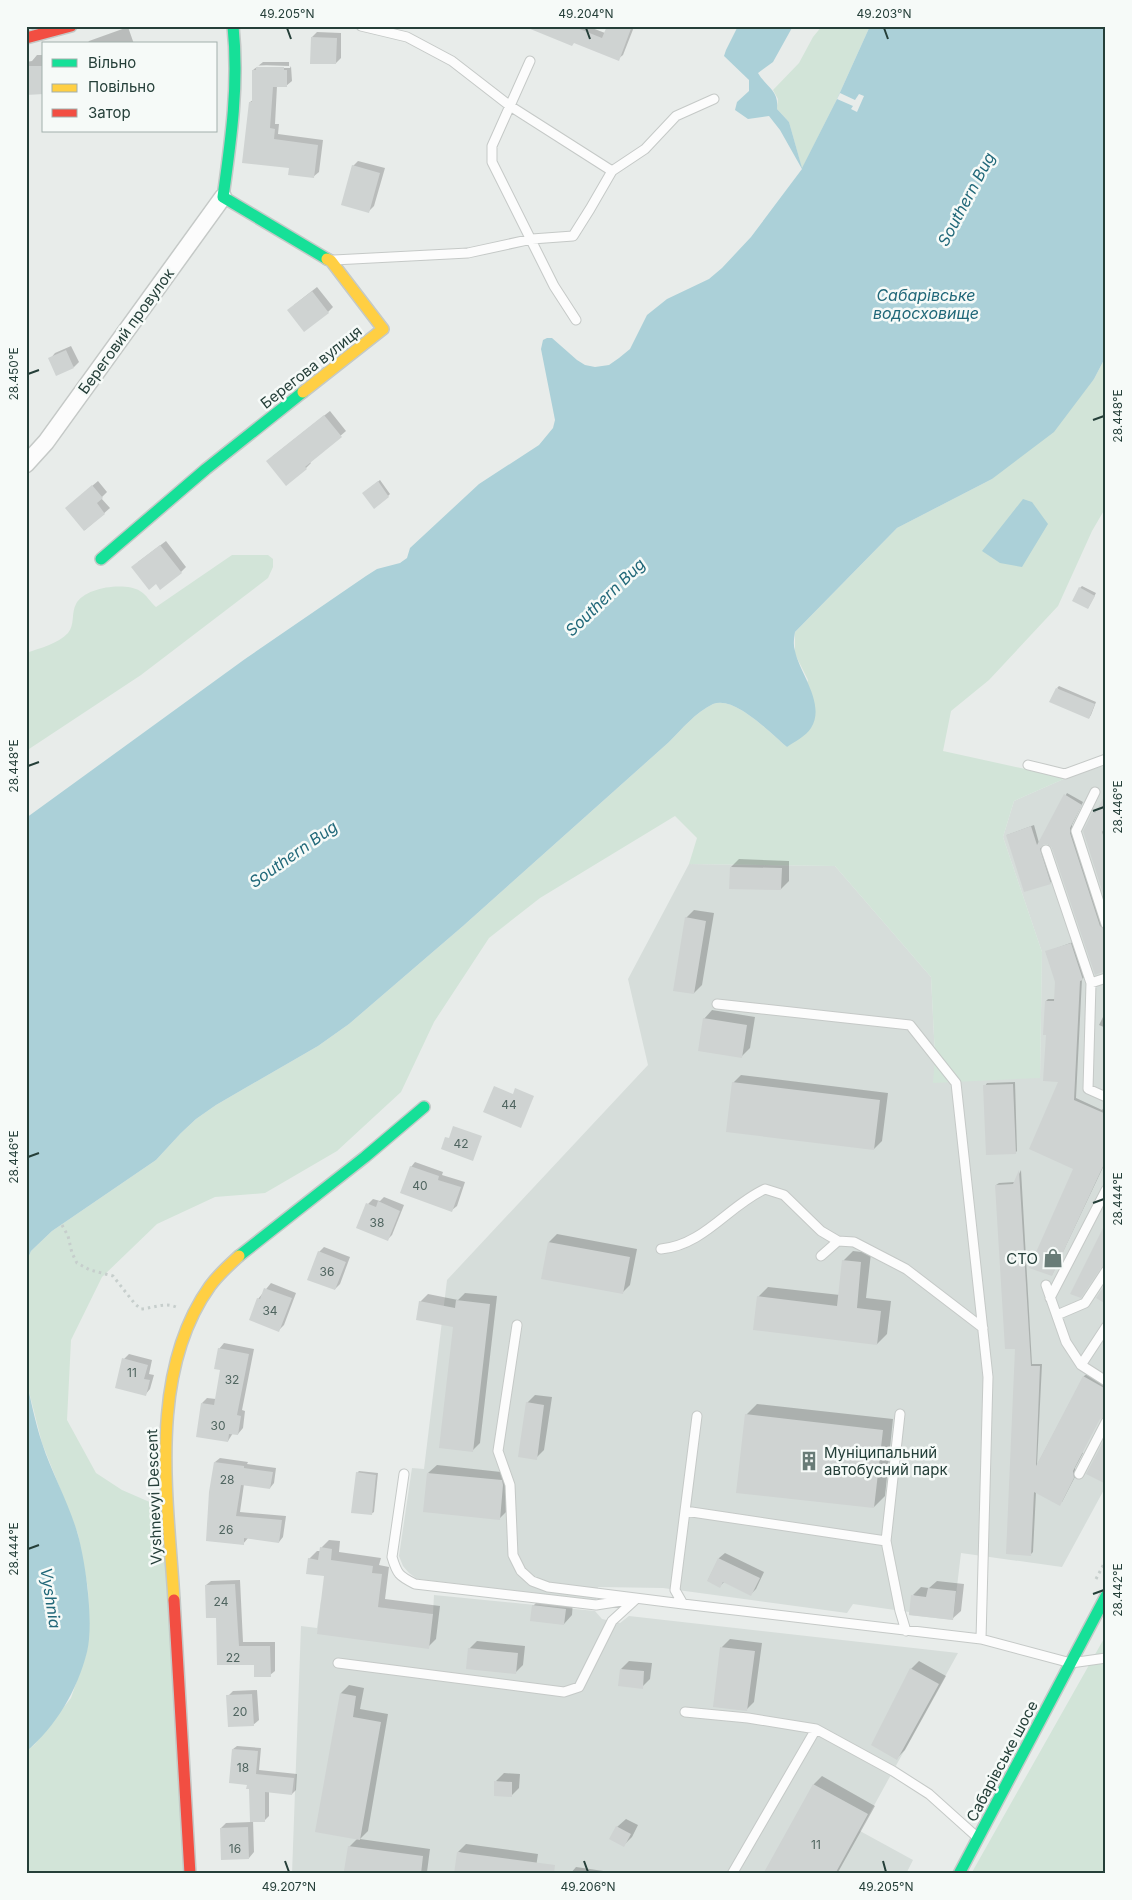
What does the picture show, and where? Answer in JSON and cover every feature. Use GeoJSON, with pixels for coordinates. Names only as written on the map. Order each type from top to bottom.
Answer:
{"type":"FeatureCollection","features":[{"type":"Feature","properties":{"kind":"street"},"geometry":{"type":"LineString","coordinates":[[26,38],[71,26]]}},
{"type":"Feature","properties":{"kind":"street"},"geometry":{"type":"LineString","coordinates":[[223,197],[236,99],[237,63],[232,26]]}},
{"type":"Feature","properties":{"kind":"street","name":"Берегова вулиця"},"geometry":{"type":"LineString","coordinates":[[101,559],[206,470],[383,329],[331,260],[223,197]]}},
{"type":"Feature","properties":{"kind":"street","name":"Береговий провулок"},"geometry":{"type":"LineString","coordinates":[[26,464],[46,442],[223,197]]}},
{"type":"Feature","properties":{"kind":"street","name":"Vyshnevyi Descent"},"geometry":{"type":"LineString","coordinates":[[190,1874],[165,1446],[167,1414],[179,1353],[189,1324],[199,1304],[211,1285],[227,1267],[245,1250],[366,1157],[424,1107]]}},
{"type":"Feature","properties":{"kind":"street","name":"Сабарівське шосе"},"geometry":{"type":"LineString","coordinates":[[959,1874],[1071,1663],[1103,1608],[1106,1596]]}},
{"type":"Feature","properties":{"kind":"lane"},"geometry":{"type":"LineString","coordinates":[[361,26],[407,37],[452,61],[510,106],[612,172]]}},
{"type":"Feature","properties":{"kind":"lane"},"geometry":{"type":"LineString","coordinates":[[530,61],[492,146],[492,162],[554,286],[576,320]]}},
{"type":"Feature","properties":{"kind":"lane"},"geometry":{"type":"LineString","coordinates":[[331,260],[468,253],[532,239],[573,236],[612,172],[645,149],[676,116],[714,99]]}},
{"type":"Feature","properties":{"kind":"lane"},"geometry":{"type":"LineString","coordinates":[[1028,765],[1065,774],[1106,759]]}},
{"type":"Feature","properties":{"kind":"lane"},"geometry":{"type":"LineString","coordinates":[[1095,792],[1076,831],[1106,924]]}},
{"type":"Feature","properties":{"kind":"lane"},"geometry":{"type":"LineString","coordinates":[[1046,850],[1091,983],[1088,1089],[1106,1097]]}},
{"type":"Feature","properties":{"kind":"lane"},"geometry":{"type":"LineString","coordinates":[[1091,983],[1106,978]]}},
{"type":"Feature","properties":{"kind":"lane"},"geometry":{"type":"LineString","coordinates":[[717,1004],[910,1025],[956,1083],[988,1376],[981,1639]]}},
{"type":"Feature","properties":{"kind":"lane"},"geometry":{"type":"LineString","coordinates":[[661,1249],[682,1244],[699,1236],[743,1202],[765,1189],[784,1195],[821,1231],[838,1241],[854,1242],[906,1269],[983,1328]]}},
{"type":"Feature","properties":{"kind":"lane"},"geometry":{"type":"LineString","coordinates":[[1050,1298],[1106,1190]]}},
{"type":"Feature","properties":{"kind":"lane"},"geometry":{"type":"LineString","coordinates":[[821,1256],[838,1241]]}},
{"type":"Feature","properties":{"kind":"lane"},"geometry":{"type":"LineString","coordinates":[[1057,1315],[1085,1303],[1106,1271]]}},
{"type":"Feature","properties":{"kind":"lane"},"geometry":{"type":"LineString","coordinates":[[1046,1285],[1066,1342],[1081,1365],[1106,1381]]}},
{"type":"Feature","properties":{"kind":"lane"},"geometry":{"type":"LineString","coordinates":[[517,1325],[498,1451],[510,1485],[513,1555],[521,1571],[532,1580],[548,1587],[636,1599],[981,1639],[1071,1663],[1106,1658]]}},
{"type":"Feature","properties":{"kind":"lane"},"geometry":{"type":"LineString","coordinates":[[1081,1365],[1106,1327]]}},
{"type":"Feature","properties":{"kind":"lane"},"geometry":{"type":"LineString","coordinates":[[900,1414],[886,1541],[906,1631]]}},
{"type":"Feature","properties":{"kind":"lane"},"geometry":{"type":"LineString","coordinates":[[683,1604],[675,1590],[698,1416]]}},
{"type":"Feature","properties":{"kind":"lane"},"geometry":{"type":"LineString","coordinates":[[1079,1474],[1106,1422]]}},
{"type":"Feature","properties":{"kind":"lane"},"geometry":{"type":"LineString","coordinates":[[404,1474],[392,1557],[401,1577],[415,1584],[596,1605],[636,1599]]}},
{"type":"Feature","properties":{"kind":"lane"},"geometry":{"type":"LineString","coordinates":[[685,1511],[886,1541]]}},
{"type":"Feature","properties":{"kind":"lane"},"geometry":{"type":"LineString","coordinates":[[338,1663],[564,1692],[579,1687],[612,1621],[636,1599]]}},
{"type":"Feature","properties":{"kind":"lane"},"geometry":{"type":"LineString","coordinates":[[685,1712],[816,1728],[929,1794],[978,1838]]}},
{"type":"Feature","properties":{"kind":"lane"},"geometry":{"type":"LineString","coordinates":[[732,1874],[816,1728]]}},
{"type":"Feature","properties":{"kind":"path"},"geometry":{"type":"LineString","coordinates":[[62,1226],[68,1236],[72,1253],[77,1263],[90,1270],[114,1276],[135,1304],[142,1309],[153,1308],[165,1303],[170,1304]]}},
{"type":"Feature","properties":{"kind":"shaded area"},"geometry":{"type":"Polygon","coordinates":[[[1106,765],[1106,1486],[1062,1567],[961,1553],[953,1620],[909,1615],[909,1612],[853,1604],[847,1613],[663,1588],[598,1587],[596,1600],[417,1579],[409,1573],[403,1566],[399,1556],[412,1468],[424,1469],[447,1280],[648,1065],[628,979],[689,864],[835,866],[931,977],[935,1056],[1040,1078],[1042,952],[1003,837],[1014,801],[1066,778],[1106,765]]]}},
{"type":"Feature","properties":{"kind":"shaded area"},"geometry":{"type":"Polygon","coordinates":[[[434,1595],[595,1611],[602,1619],[620,1623],[629,1616],[958,1653],[860,1831],[913,1860],[906,1874],[292,1874],[301,1626],[317,1628],[321,1600],[433,1614],[434,1595]]]}},
{"type":"Feature","properties":{"kind":"green space"},"geometry":{"type":"Polygon","coordinates":[[[822,26],[870,26],[837,99],[802,169],[789,122],[777,109],[778,99],[773,90],[799,63],[813,37],[822,26]]]}},
{"type":"Feature","properties":{"kind":"green space"},"geometry":{"type":"Polygon","coordinates":[[[1106,356],[1106,507],[1092,531],[1058,606],[989,680],[951,711],[943,751],[1066,778],[1014,801],[1003,837],[1042,952],[1040,1078],[933,1083],[935,1056],[931,977],[835,866],[689,864],[697,838],[675,816],[540,898],[489,938],[434,1022],[401,1092],[337,1151],[265,1193],[215,1197],[157,1224],[102,1277],[71,1340],[67,1420],[96,1473],[122,1490],[168,1510],[190,1874],[26,1874],[26,1752],[35,1744],[71,1698],[87,1651],[89,1619],[88,1589],[78,1534],[42,1443],[26,1380],[26,1263],[31,1251],[52,1231],[156,1160],[196,1119],[216,1105],[318,1046],[349,1024],[463,926],[707,707],[722,703],[742,710],[787,747],[808,680],[795,654],[795,632],[897,528],[992,479],[1094,379],[1106,356]]]}},
{"type":"Feature","properties":{"kind":"green space"},"geometry":{"type":"Polygon","coordinates":[[[232,555],[268,555],[273,559],[273,567],[268,578],[141,675],[26,751],[26,653],[54,643],[68,633],[72,626],[76,604],[81,598],[96,590],[125,587],[142,592],[156,607],[232,555]]]}},
{"type":"Feature","properties":{"kind":"green space"},"geometry":{"type":"Polygon","coordinates":[[[1106,1635],[1106,1874],[971,1874],[1106,1635]]]}},
{"type":"Feature","properties":{"kind":"water","name":"Сабарівське водосховище"},"geometry":{"type":"Polygon","coordinates":[[[738,26],[793,26],[773,62],[758,73],[774,93],[777,109],[789,122],[802,168],[837,99],[870,26],[1106,26],[1106,356],[1094,379],[1054,432],[992,479],[897,528],[795,632],[794,649],[814,699],[816,709],[815,719],[811,728],[803,736],[787,747],[752,717],[732,705],[722,703],[707,707],[463,926],[349,1024],[318,1046],[216,1105],[196,1119],[156,1160],[52,1231],[31,1251],[26,1263],[26,818],[245,659],[366,576],[377,569],[400,563],[407,558],[410,548],[479,484],[539,445],[553,428],[555,420],[541,349],[543,340],[552,338],[585,365],[595,367],[609,365],[630,349],[647,315],[667,299],[709,279],[751,237],[802,169],[780,130],[769,116],[748,119],[735,110],[737,102],[749,91],[749,80],[724,56],[738,26]]]}},
{"type":"Feature","properties":{"kind":"water"},"geometry":{"type":"Polygon","coordinates":[[[1023,499],[1032,502],[1048,524],[1022,567],[1000,563],[982,551],[1023,499]]]}},
{"type":"Feature","properties":{"kind":"water","name":"Vyshnia"},"geometry":{"type":"Polygon","coordinates":[[[26,1380],[42,1443],[78,1535],[86,1577],[90,1625],[87,1652],[71,1694],[47,1731],[26,1752],[26,1380]]]}},
{"type":"Feature","properties":{"kind":"pier"},"geometry":{"type":"Polygon","coordinates":[[[840,93],[855,100],[859,94],[864,96],[857,112],[851,109],[853,106],[837,99],[840,93]]]}},
{"type":"Feature","properties":{"kind":"building"},"geometry":{"type":"Polygon","coordinates":[[[523,26],[572,26],[602,38],[607,26],[632,26],[619,61],[574,43],[572,46],[523,26]]]}},
{"type":"Feature","properties":{"kind":"building"},"geometry":{"type":"Polygon","coordinates":[[[311,37],[337,38],[336,64],[310,64],[311,37]]]}},
{"type":"Feature","properties":{"kind":"building"},"geometry":{"type":"Polygon","coordinates":[[[26,66],[42,66],[42,94],[26,95],[26,66]]]}},
{"type":"Feature","properties":{"kind":"building"},"geometry":{"type":"Polygon","coordinates":[[[256,67],[284,67],[284,70],[287,70],[287,87],[273,87],[270,128],[275,129],[274,139],[318,145],[314,178],[288,175],[289,168],[242,163],[249,102],[252,102],[252,70],[256,70],[256,67]]]}},
{"type":"Feature","properties":{"kind":"building"},"geometry":{"type":"Polygon","coordinates":[[[352,165],[380,173],[369,213],[341,205],[352,165]]]}},
{"type":"Feature","properties":{"kind":"building"},"geometry":{"type":"Polygon","coordinates":[[[312,291],[329,313],[304,332],[287,310],[312,291]]]}},
{"type":"Feature","properties":{"kind":"building"},"geometry":{"type":"Polygon","coordinates":[[[66,350],[74,368],[56,376],[48,358],[66,350]]]}},
{"type":"Feature","properties":{"kind":"building"},"geometry":{"type":"Polygon","coordinates":[[[324,415],[342,437],[305,467],[307,469],[286,486],[266,461],[324,415]]]}},
{"type":"Feature","properties":{"kind":"building"},"geometry":{"type":"Polygon","coordinates":[[[378,481],[389,497],[374,509],[362,493],[378,481]]]}},
{"type":"Feature","properties":{"kind":"building"},"geometry":{"type":"Polygon","coordinates":[[[92,485],[103,498],[97,503],[105,514],[84,531],[65,508],[92,485]]]}},
{"type":"Feature","properties":{"kind":"building"},"geometry":{"type":"Polygon","coordinates":[[[160,545],[182,573],[160,590],[156,584],[149,590],[131,567],[160,545]]]}},
{"type":"Feature","properties":{"kind":"building"},"geometry":{"type":"Polygon","coordinates":[[[1079,587],[1095,596],[1088,609],[1072,601],[1079,587]]]}},
{"type":"Feature","properties":{"kind":"building"},"geometry":{"type":"Polygon","coordinates":[[[1056,688],[1095,704],[1089,719],[1049,702],[1056,688]]]}},
{"type":"Feature","properties":{"kind":"building"},"geometry":{"type":"Polygon","coordinates":[[[1106,793],[1106,825],[1102,832],[1106,843],[1106,903],[1083,831],[1093,811],[1095,813],[1106,793]]]}},
{"type":"Feature","properties":{"kind":"building"},"geometry":{"type":"Polygon","coordinates":[[[1064,794],[1082,805],[1070,828],[1070,833],[1100,926],[1106,930],[1106,971],[1095,975],[1052,848],[1048,844],[1044,844],[1040,849],[1051,884],[1024,892],[1006,835],[1031,826],[1037,845],[1064,794]]]}},
{"type":"Feature","properties":{"kind":"building"},"geometry":{"type":"Polygon","coordinates":[[[730,867],[782,868],[781,890],[729,889],[730,867]]]}},
{"type":"Feature","properties":{"kind":"building"},"geometry":{"type":"Polygon","coordinates":[[[685,917],[706,921],[694,994],[673,991],[685,917]]]}},
{"type":"Feature","properties":{"kind":"building"},"geometry":{"type":"Polygon","coordinates":[[[1071,943],[1083,980],[1080,981],[1074,1100],[1106,1114],[1106,1160],[1052,1276],[1029,1268],[1073,1169],[1029,1149],[1058,1082],[1043,1081],[1046,1035],[1043,1035],[1045,1001],[1054,1001],[1055,982],[1045,951],[1071,943]]]}},
{"type":"Feature","properties":{"kind":"building"},"geometry":{"type":"Polygon","coordinates":[[[703,1018],[747,1025],[742,1058],[698,1051],[703,1018]]]}},
{"type":"Feature","properties":{"kind":"building"},"geometry":{"type":"Polygon","coordinates":[[[732,1082],[880,1100],[874,1150],[726,1132],[732,1082]]]}},
{"type":"Feature","properties":{"kind":"building"},"geometry":{"type":"Polygon","coordinates":[[[1013,1084],[1016,1154],[986,1155],[983,1085],[1013,1084]]]}},
{"type":"Feature","properties":{"kind":"building"},"geometry":{"type":"Polygon","coordinates":[[[494,1086],[513,1094],[515,1088],[534,1096],[521,1128],[483,1112],[494,1086]]]}},
{"type":"Feature","properties":{"kind":"building"},"geometry":{"type":"Polygon","coordinates":[[[453,1126],[482,1136],[473,1161],[441,1149],[445,1137],[449,1138],[453,1126]]]}},
{"type":"Feature","properties":{"kind":"building"},"geometry":{"type":"Polygon","coordinates":[[[410,1166],[439,1176],[438,1180],[461,1187],[452,1212],[400,1193],[410,1166]]]}},
{"type":"Feature","properties":{"kind":"building"},"geometry":{"type":"Polygon","coordinates":[[[1019,1170],[1031,1366],[1040,1366],[1036,1466],[1083,1376],[1106,1389],[1106,1416],[1100,1419],[1073,1471],[1074,1478],[1060,1506],[1034,1492],[1031,1556],[1006,1554],[1015,1349],[1005,1349],[995,1185],[1013,1184],[1019,1170]]]}},
{"type":"Feature","properties":{"kind":"building"},"geometry":{"type":"Polygon","coordinates":[[[378,1201],[400,1211],[388,1241],[356,1228],[366,1203],[376,1207],[378,1201]]]}},
{"type":"Feature","properties":{"kind":"building"},"geometry":{"type":"Polygon","coordinates":[[[1106,1222],[1106,1265],[1101,1268],[1081,1298],[1070,1294],[1106,1222]]]}},
{"type":"Feature","properties":{"kind":"building"},"geometry":{"type":"Polygon","coordinates":[[[548,1242],[630,1257],[623,1294],[541,1279],[548,1242]]]}},
{"type":"Feature","properties":{"kind":"building"},"geometry":{"type":"Polygon","coordinates":[[[318,1251],[346,1262],[335,1290],[307,1280],[318,1251]]]}},
{"type":"Feature","properties":{"kind":"building"},"geometry":{"type":"Polygon","coordinates":[[[842,1260],[861,1262],[857,1308],[881,1311],[877,1345],[753,1330],[757,1296],[837,1306],[842,1260]]]}},
{"type":"Feature","properties":{"kind":"building"},"geometry":{"type":"Polygon","coordinates":[[[1106,1283],[1106,1304],[1096,1298],[1106,1283]]]}},
{"type":"Feature","properties":{"kind":"building"},"geometry":{"type":"Polygon","coordinates":[[[264,1288],[292,1298],[279,1332],[249,1320],[257,1298],[260,1299],[264,1288]]]}},
{"type":"Feature","properties":{"kind":"building"},"geometry":{"type":"Polygon","coordinates":[[[456,1300],[490,1304],[473,1452],[439,1448],[453,1327],[416,1320],[419,1301],[455,1308],[456,1300]]]}},
{"type":"Feature","properties":{"kind":"building"},"geometry":{"type":"Polygon","coordinates":[[[218,1348],[249,1354],[237,1415],[241,1416],[238,1435],[229,1434],[228,1442],[196,1437],[201,1403],[214,1405],[220,1370],[214,1369],[218,1348]]]}},
{"type":"Feature","properties":{"kind":"building"},"geometry":{"type":"Polygon","coordinates":[[[122,1358],[148,1365],[144,1379],[150,1380],[146,1396],[115,1388],[122,1358]]]}},
{"type":"Feature","properties":{"kind":"building"},"geometry":{"type":"Polygon","coordinates":[[[526,1402],[544,1405],[537,1460],[518,1457],[526,1402]]]}},
{"type":"Feature","properties":{"kind":"building","name":"Муніципальний автобусний парк"},"geometry":{"type":"Polygon","coordinates":[[[745,1414],[883,1430],[874,1508],[736,1493],[745,1414]]]}},
{"type":"Feature","properties":{"kind":"building"},"geometry":{"type":"Polygon","coordinates":[[[1106,1436],[1106,1484],[1086,1474],[1106,1436]]]}},
{"type":"Feature","properties":{"kind":"building"},"geometry":{"type":"Polygon","coordinates":[[[214,1462],[273,1472],[270,1489],[241,1485],[236,1516],[282,1520],[279,1543],[244,1538],[244,1545],[206,1541],[209,1492],[214,1462]]]}},
{"type":"Feature","properties":{"kind":"building"},"geometry":{"type":"Polygon","coordinates":[[[356,1472],[376,1475],[372,1515],[351,1513],[356,1472]]]}},
{"type":"Feature","properties":{"kind":"building"},"geometry":{"type":"Polygon","coordinates":[[[427,1473],[502,1480],[500,1520],[423,1512],[427,1473]]]}},
{"type":"Feature","properties":{"kind":"building"},"geometry":{"type":"Polygon","coordinates":[[[320,1547],[332,1549],[331,1560],[373,1566],[372,1573],[382,1574],[378,1607],[433,1614],[429,1649],[317,1634],[324,1576],[306,1574],[308,1558],[318,1560],[320,1547]]]}},
{"type":"Feature","properties":{"kind":"building"},"geometry":{"type":"Polygon","coordinates":[[[718,1558],[760,1578],[751,1596],[723,1582],[720,1588],[707,1581],[718,1558]]]}},
{"type":"Feature","properties":{"kind":"building"},"geometry":{"type":"Polygon","coordinates":[[[235,1584],[239,1646],[270,1646],[271,1677],[254,1677],[254,1665],[217,1665],[216,1618],[206,1618],[205,1585],[235,1584]]]}},
{"type":"Feature","properties":{"kind":"building"},"geometry":{"type":"Polygon","coordinates":[[[928,1588],[956,1591],[953,1620],[909,1615],[911,1595],[926,1597],[928,1588]]]}},
{"type":"Feature","properties":{"kind":"building"},"geometry":{"type":"Polygon","coordinates":[[[532,1605],[566,1609],[564,1625],[530,1621],[532,1605]]]}},
{"type":"Feature","properties":{"kind":"building"},"geometry":{"type":"Polygon","coordinates":[[[720,1647],[755,1651],[747,1711],[713,1707],[720,1647]]]}},
{"type":"Feature","properties":{"kind":"building"},"geometry":{"type":"Polygon","coordinates":[[[468,1648],[518,1653],[516,1674],[466,1669],[468,1648]]]}},
{"type":"Feature","properties":{"kind":"building"},"geometry":{"type":"Polygon","coordinates":[[[910,1668],[939,1684],[897,1760],[871,1745],[910,1668]]]}},
{"type":"Feature","properties":{"kind":"building"},"geometry":{"type":"Polygon","coordinates":[[[620,1669],[644,1671],[643,1689],[618,1686],[620,1669]]]}},
{"type":"Feature","properties":{"kind":"building"},"geometry":{"type":"Polygon","coordinates":[[[340,1693],[356,1696],[353,1717],[381,1722],[360,1840],[315,1832],[340,1693]]]}},
{"type":"Feature","properties":{"kind":"building"},"geometry":{"type":"Polygon","coordinates":[[[252,1694],[254,1726],[228,1727],[226,1695],[252,1694]]]}},
{"type":"Feature","properties":{"kind":"building"},"geometry":{"type":"Polygon","coordinates":[[[232,1749],[258,1751],[256,1774],[294,1778],[292,1795],[265,1792],[265,1822],[250,1822],[249,1789],[246,1789],[247,1785],[229,1783],[232,1749]]]}},
{"type":"Feature","properties":{"kind":"building"},"geometry":{"type":"Polygon","coordinates":[[[494,1781],[512,1782],[512,1797],[494,1796],[494,1781]]]}},
{"type":"Feature","properties":{"kind":"building"},"geometry":{"type":"Polygon","coordinates":[[[813,1784],[868,1814],[835,1874],[763,1874],[813,1784]]]}},
{"type":"Feature","properties":{"kind":"building"},"geometry":{"type":"Polygon","coordinates":[[[616,1826],[631,1834],[624,1847],[609,1839],[616,1826]]]}},
{"type":"Feature","properties":{"kind":"building"},"geometry":{"type":"Polygon","coordinates":[[[248,1827],[249,1859],[221,1860],[220,1828],[248,1827]]]}},
{"type":"Feature","properties":{"kind":"building"},"geometry":{"type":"Polygon","coordinates":[[[348,1846],[423,1856],[421,1874],[365,1874],[344,1871],[348,1846]]]}},
{"type":"Feature","properties":{"kind":"building"},"geometry":{"type":"Polygon","coordinates":[[[457,1852],[555,1865],[554,1874],[454,1874],[457,1852]]]}},
{"type":"Feature","properties":{"kind":"traffic: fast"},"geometry":{"type":"LineString","coordinates":[[233,26],[235,91],[223,197],[327,259]]}},
{"type":"Feature","properties":{"kind":"traffic: fast"},"geometry":{"type":"LineString","coordinates":[[101,559],[206,469],[303,392]]}},
{"type":"Feature","properties":{"kind":"traffic: fast"},"geometry":{"type":"LineString","coordinates":[[239,1256],[365,1157],[424,1107]]}},
{"type":"Feature","properties":{"kind":"traffic: fast"},"geometry":{"type":"LineString","coordinates":[[959,1874],[1106,1596]]}},
{"type":"Feature","properties":{"kind":"traffic: slow"},"geometry":{"type":"LineString","coordinates":[[303,392],[383,329],[331,261],[327,259]]}},
{"type":"Feature","properties":{"kind":"traffic: slow"},"geometry":{"type":"LineString","coordinates":[[174,1600],[166,1479],[169,1397],[177,1358],[190,1321],[210,1286],[239,1256]]}},
{"type":"Feature","properties":{"kind":"traffic: jam"},"geometry":{"type":"LineString","coordinates":[[26,38],[71,26]]}},
{"type":"Feature","properties":{"kind":"traffic: jam"},"geometry":{"type":"LineString","coordinates":[[174,1600],[190,1874]]}},
{"type":"Feature","properties":{"kind":"place","name":"СТО"},"geometry":{"type":"Point","coordinates":[1053,1258]}},
{"type":"Feature","properties":{"kind":"place","name":"Муніципальний автобусний парк"},"geometry":{"type":"Point","coordinates":[809,1461]}},
{"type":"Feature","properties":{"kind":"water label","name":"Southern Bug"},"geometry":{"type":"Point","coordinates":[966,199]}},
{"type":"Feature","properties":{"kind":"water label","name":"Southern Bug"},"geometry":{"type":"Point","coordinates":[605,597]}},
{"type":"Feature","properties":{"kind":"water label","name":"Southern Bug"},"geometry":{"type":"Point","coordinates":[293,854]}}]}
